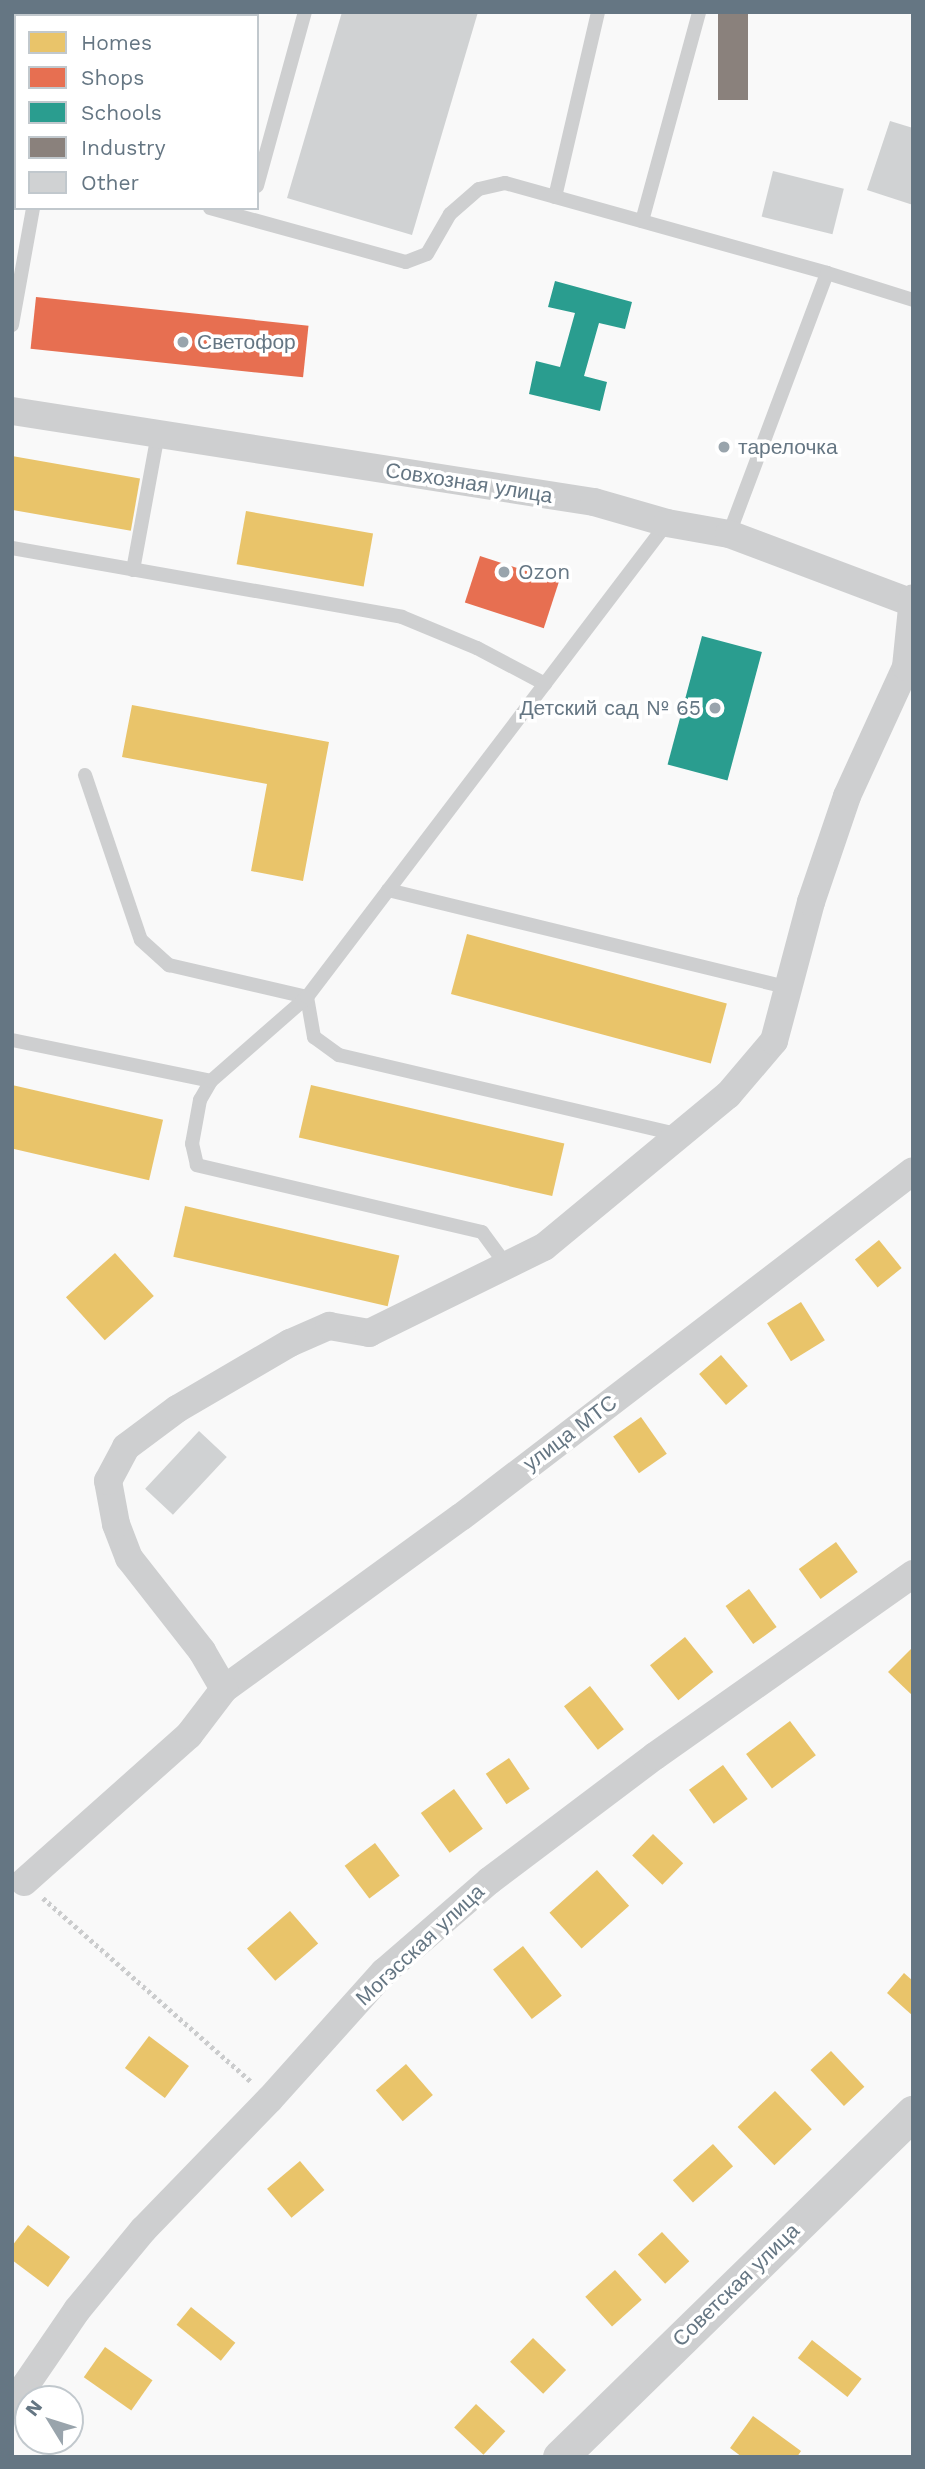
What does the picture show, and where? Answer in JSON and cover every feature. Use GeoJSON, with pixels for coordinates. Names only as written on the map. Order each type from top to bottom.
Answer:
{"type":"FeatureCollection","features":[{"type":"Feature","properties":{"kind":"street","name":"Совхозная улица"},"geometry":{"type":"LineString","coordinates":[[12,411],[594,502],[667,523],[729,534],[912,601]]}},
{"type":"Feature","properties":{"kind":"street"},"geometry":{"type":"LineString","coordinates":[[224,1689],[202,1651],[129,1558],[116,1524],[108,1481],[126,1447],[177,1409],[290,1343],[329,1326],[369,1333],[544,1247],[728,1095],[774,1041],[791,988],[811,902],[847,796],[906,667],[912,601]]}},
{"type":"Feature","properties":{"kind":"street","name":"улица МТС"},"geometry":{"type":"LineString","coordinates":[[24,1882],[189,1735],[224,1689],[461,1517],[913,1171]]}},
{"type":"Feature","properties":{"kind":"street","name":"Могэсская улица"},"geometry":{"type":"LineString","coordinates":[[12,2405],[77,2310],[135,2240],[270,2099],[384,1972],[489,1881],[655,1756],[913,1574]]}},
{"type":"Feature","properties":{"kind":"street","name":"Советская улица"},"geometry":{"type":"LineString","coordinates":[[560,2457],[908,2126]]}},
{"type":"Feature","properties":{"kind":"lane"},"geometry":{"type":"LineString","coordinates":[[259,179],[305,12]]}},
{"type":"Feature","properties":{"kind":"lane"},"geometry":{"type":"LineString","coordinates":[[555,197],[598,12]]}},
{"type":"Feature","properties":{"kind":"lane"},"geometry":{"type":"LineString","coordinates":[[642,221],[699,12]]}},
{"type":"Feature","properties":{"kind":"lane"},"geometry":{"type":"LineString","coordinates":[[223,210],[250,214],[406,262],[427,254],[450,214],[479,189],[505,183],[827,273],[913,300]]}},
{"type":"Feature","properties":{"kind":"lane"},"geometry":{"type":"LineString","coordinates":[[12,325],[33,210]]}},
{"type":"Feature","properties":{"kind":"lane"},"geometry":{"type":"LineString","coordinates":[[729,534],[827,273]]}},
{"type":"Feature","properties":{"kind":"lane"},"geometry":{"type":"LineString","coordinates":[[133,570],[158,434]]}},
{"type":"Feature","properties":{"kind":"lane"},"geometry":{"type":"LineString","coordinates":[[507,1266],[482,1232],[197,1165],[191,1144],[200,1100],[211,1081],[307,997],[667,523]]}},
{"type":"Feature","properties":{"kind":"lane"},"geometry":{"type":"LineString","coordinates":[[12,548],[402,617],[477,648],[545,684]]}},
{"type":"Feature","properties":{"kind":"lane"},"geometry":{"type":"LineString","coordinates":[[85,775],[141,940],[169,965],[307,997]]}},
{"type":"Feature","properties":{"kind":"lane"},"geometry":{"type":"LineString","coordinates":[[388,890],[791,988]]}},
{"type":"Feature","properties":{"kind":"lane"},"geometry":{"type":"LineString","coordinates":[[307,997],[314,1037],[339,1055],[682,1135]]}},
{"type":"Feature","properties":{"kind":"lane"},"geometry":{"type":"LineString","coordinates":[[12,1040],[211,1081]]}},
{"type":"Feature","properties":{"kind":"path"},"geometry":{"type":"LineString","coordinates":[[24,1882],[270,2099]]}},
{"type":"Feature","properties":{"kind":"building: Homes"},"geometry":{"type":"Polygon","coordinates":[[[12,456],[140,479],[131,531],[12,510],[12,456]]]}},
{"type":"Feature","properties":{"kind":"building: Homes"},"geometry":{"type":"Polygon","coordinates":[[[246,511],[373,533],[364,587],[237,564],[246,511]]]}},
{"type":"Feature","properties":{"kind":"building: Homes"},"geometry":{"type":"Polygon","coordinates":[[[132,705],[329,742],[303,881],[251,871],[267,784],[122,757],[132,705]]]}},
{"type":"Feature","properties":{"kind":"building: Homes"},"geometry":{"type":"Polygon","coordinates":[[[467,934],[727,1004],[711,1064],[451,994],[467,934]]]}},
{"type":"Feature","properties":{"kind":"building: Homes"},"geometry":{"type":"Polygon","coordinates":[[[12,1085],[163,1120],[149,1180],[12,1149],[12,1085]]]}},
{"type":"Feature","properties":{"kind":"building: Homes"},"geometry":{"type":"Polygon","coordinates":[[[311,1085],[564,1143],[552,1196],[299,1138],[311,1085]]]}},
{"type":"Feature","properties":{"kind":"building: Homes"},"geometry":{"type":"Polygon","coordinates":[[[185,1206],[399,1255],[388,1306],[173,1257],[185,1206]]]}},
{"type":"Feature","properties":{"kind":"building: Homes"},"geometry":{"type":"Polygon","coordinates":[[[879,1240],[902,1268],[878,1287],[855,1260],[879,1240]]]}},
{"type":"Feature","properties":{"kind":"building: Homes"},"geometry":{"type":"Polygon","coordinates":[[[115,1253],[154,1296],[105,1340],[66,1297],[115,1253]]]}},
{"type":"Feature","properties":{"kind":"building: Homes"},"geometry":{"type":"Polygon","coordinates":[[[801,1302],[825,1340],[791,1361],[767,1323],[801,1302]]]}},
{"type":"Feature","properties":{"kind":"building: Homes"},"geometry":{"type":"Polygon","coordinates":[[[721,1355],[748,1386],[726,1405],[699,1374],[721,1355]]]}},
{"type":"Feature","properties":{"kind":"building: Homes"},"geometry":{"type":"Polygon","coordinates":[[[641,1417],[667,1454],[639,1473],[613,1437],[641,1417]]]}},
{"type":"Feature","properties":{"kind":"building: Homes"},"geometry":{"type":"Polygon","coordinates":[[[836,1542],[858,1572],[821,1599],[799,1569],[836,1542]]]}},
{"type":"Feature","properties":{"kind":"building: Homes"},"geometry":{"type":"Polygon","coordinates":[[[749,1589],[777,1627],[753,1644],[726,1606],[749,1589]]]}},
{"type":"Feature","properties":{"kind":"building: Homes"},"geometry":{"type":"Polygon","coordinates":[[[685,1637],[713,1672],[678,1700],[650,1665],[685,1637]]]}},
{"type":"Feature","properties":{"kind":"building: Homes"},"geometry":{"type":"Polygon","coordinates":[[[913,1647],[913,1696],[888,1672],[913,1647]]]}},
{"type":"Feature","properties":{"kind":"building: Homes"},"geometry":{"type":"Polygon","coordinates":[[[590,1686],[624,1729],[598,1750],[564,1706],[590,1686]]]}},
{"type":"Feature","properties":{"kind":"building: Homes"},"geometry":{"type":"Polygon","coordinates":[[[790,1721],[816,1755],[772,1788],[746,1754],[790,1721]]]}},
{"type":"Feature","properties":{"kind":"building: Homes"},"geometry":{"type":"Polygon","coordinates":[[[509,1758],[530,1789],[506,1804],[486,1774],[509,1758]]]}},
{"type":"Feature","properties":{"kind":"building: Homes"},"geometry":{"type":"Polygon","coordinates":[[[723,1765],[748,1799],[714,1824],[689,1790],[723,1765]]]}},
{"type":"Feature","properties":{"kind":"building: Homes"},"geometry":{"type":"Polygon","coordinates":[[[454,1789],[483,1829],[450,1853],[421,1813],[454,1789]]]}},
{"type":"Feature","properties":{"kind":"building: Homes"},"geometry":{"type":"Polygon","coordinates":[[[653,1834],[683,1863],[662,1885],[632,1856],[653,1834]]]}},
{"type":"Feature","properties":{"kind":"building: Homes"},"geometry":{"type":"Polygon","coordinates":[[[375,1843],[400,1876],[369,1899],[345,1866],[375,1843]]]}},
{"type":"Feature","properties":{"kind":"building: Homes"},"geometry":{"type":"Polygon","coordinates":[[[597,1870],[629,1906],[582,1948],[549,1913],[597,1870]]]}},
{"type":"Feature","properties":{"kind":"building: Homes"},"geometry":{"type":"Polygon","coordinates":[[[290,1911],[318,1943],[275,1981],[247,1948],[290,1911]]]}},
{"type":"Feature","properties":{"kind":"building: Homes"},"geometry":{"type":"Polygon","coordinates":[[[523,1946],[562,1996],[532,2019],[493,1969],[523,1946]]]}},
{"type":"Feature","properties":{"kind":"building: Homes"},"geometry":{"type":"Polygon","coordinates":[[[904,1973],[913,1981],[913,2016],[887,1993],[904,1973]]]}},
{"type":"Feature","properties":{"kind":"building: Homes"},"geometry":{"type":"Polygon","coordinates":[[[149,2036],[189,2066],[165,2098],[125,2068],[149,2036]]]}},
{"type":"Feature","properties":{"kind":"building: Homes"},"geometry":{"type":"Polygon","coordinates":[[[831,2051],[864,2087],[844,2106],[811,2070],[831,2051]]]}},
{"type":"Feature","properties":{"kind":"building: Homes"},"geometry":{"type":"Polygon","coordinates":[[[406,2064],[433,2095],[403,2121],[376,2090],[406,2064]]]}},
{"type":"Feature","properties":{"kind":"building: Homes"},"geometry":{"type":"Polygon","coordinates":[[[775,2091],[812,2129],[774,2165],[738,2127],[775,2091]]]}},
{"type":"Feature","properties":{"kind":"building: Homes"},"geometry":{"type":"Polygon","coordinates":[[[713,2144],[733,2166],[693,2202],[673,2180],[713,2144]]]}},
{"type":"Feature","properties":{"kind":"building: Homes"},"geometry":{"type":"Polygon","coordinates":[[[300,2161],[324,2190],[291,2218],[267,2189],[300,2161]]]}},
{"type":"Feature","properties":{"kind":"building: Homes"},"geometry":{"type":"Polygon","coordinates":[[[28,2225],[70,2257],[48,2287],[12,2260],[12,2246],[28,2225]]]}},
{"type":"Feature","properties":{"kind":"building: Homes"},"geometry":{"type":"Polygon","coordinates":[[[662,2232],[689,2261],[665,2284],[638,2255],[662,2232]]]}},
{"type":"Feature","properties":{"kind":"building: Homes"},"geometry":{"type":"Polygon","coordinates":[[[615,2270],[642,2300],[612,2326],[585,2297],[615,2270]]]}},
{"type":"Feature","properties":{"kind":"building: Homes"},"geometry":{"type":"Polygon","coordinates":[[[191,2307],[235,2343],[221,2361],[177,2325],[191,2307]]]}},
{"type":"Feature","properties":{"kind":"building: Homes"},"geometry":{"type":"Polygon","coordinates":[[[533,2338],[566,2370],[543,2394],[510,2362],[533,2338]]]}},
{"type":"Feature","properties":{"kind":"building: Homes"},"geometry":{"type":"Polygon","coordinates":[[[812,2340],[862,2379],[847,2397],[798,2358],[812,2340]]]}},
{"type":"Feature","properties":{"kind":"building: Homes"},"geometry":{"type":"Polygon","coordinates":[[[105,2347],[153,2380],[131,2411],[84,2377],[105,2347]]]}},
{"type":"Feature","properties":{"kind":"building: Homes"},"geometry":{"type":"Polygon","coordinates":[[[476,2404],[505,2431],[483,2455],[454,2427],[476,2404]]]}},
{"type":"Feature","properties":{"kind":"building: Homes"},"geometry":{"type":"Polygon","coordinates":[[[753,2416],[801,2451],[797,2457],[742,2457],[730,2448],[753,2416]]]}},
{"type":"Feature","properties":{"kind":"building: Shops"},"geometry":{"type":"Polygon","coordinates":[[[36,297],[308,326],[303,377],[31,349],[36,297]]]}},
{"type":"Feature","properties":{"kind":"building: Shops"},"geometry":{"type":"Polygon","coordinates":[[[480,556],[559,582],[544,628],[465,603],[480,556]]]}},
{"type":"Feature","properties":{"kind":"building: Schools"},"geometry":{"type":"Polygon","coordinates":[[[555,281],[632,302],[625,329],[599,323],[584,376],[607,382],[600,411],[529,394],[536,361],[560,367],[575,313],[548,307],[555,281]]]}},
{"type":"Feature","properties":{"kind":"building: Schools","name":"Детский сад № 65"},"geometry":{"type":"Polygon","coordinates":[[[702,636],[762,652],[727,781],[668,764],[702,636]]]}},
{"type":"Feature","properties":{"kind":"building: Industry"},"geometry":{"type":"Polygon","coordinates":[[[718,12],[748,12],[748,100],[718,100],[718,12]]]}},
{"type":"Feature","properties":{"kind":"building: Other"},"geometry":{"type":"Polygon","coordinates":[[[342,12],[478,12],[412,235],[287,198],[342,12]]]}},
{"type":"Feature","properties":{"kind":"building: Other"},"geometry":{"type":"Polygon","coordinates":[[[890,121],[913,128],[913,205],[867,190],[890,121]]]}},
{"type":"Feature","properties":{"kind":"building: Other"},"geometry":{"type":"Polygon","coordinates":[[[773,171],[844,189],[832,234],[762,217],[773,171]]]}},
{"type":"Feature","properties":{"kind":"building: Other"},"geometry":{"type":"Polygon","coordinates":[[[199,1431],[227,1457],[173,1515],[145,1489],[199,1431]]]}},
{"type":"Feature","properties":{"kind":"place","name":"Светофор"},"geometry":{"type":"Point","coordinates":[183,342]}},
{"type":"Feature","properties":{"kind":"place","name":"тарелочка"},"geometry":{"type":"Point","coordinates":[724,447]}},
{"type":"Feature","properties":{"kind":"place","name":"Ozon"},"geometry":{"type":"Point","coordinates":[504,572]}},
{"type":"Feature","properties":{"kind":"place","name":"Детский сад № 65"},"geometry":{"type":"Point","coordinates":[715,708]}}]}
